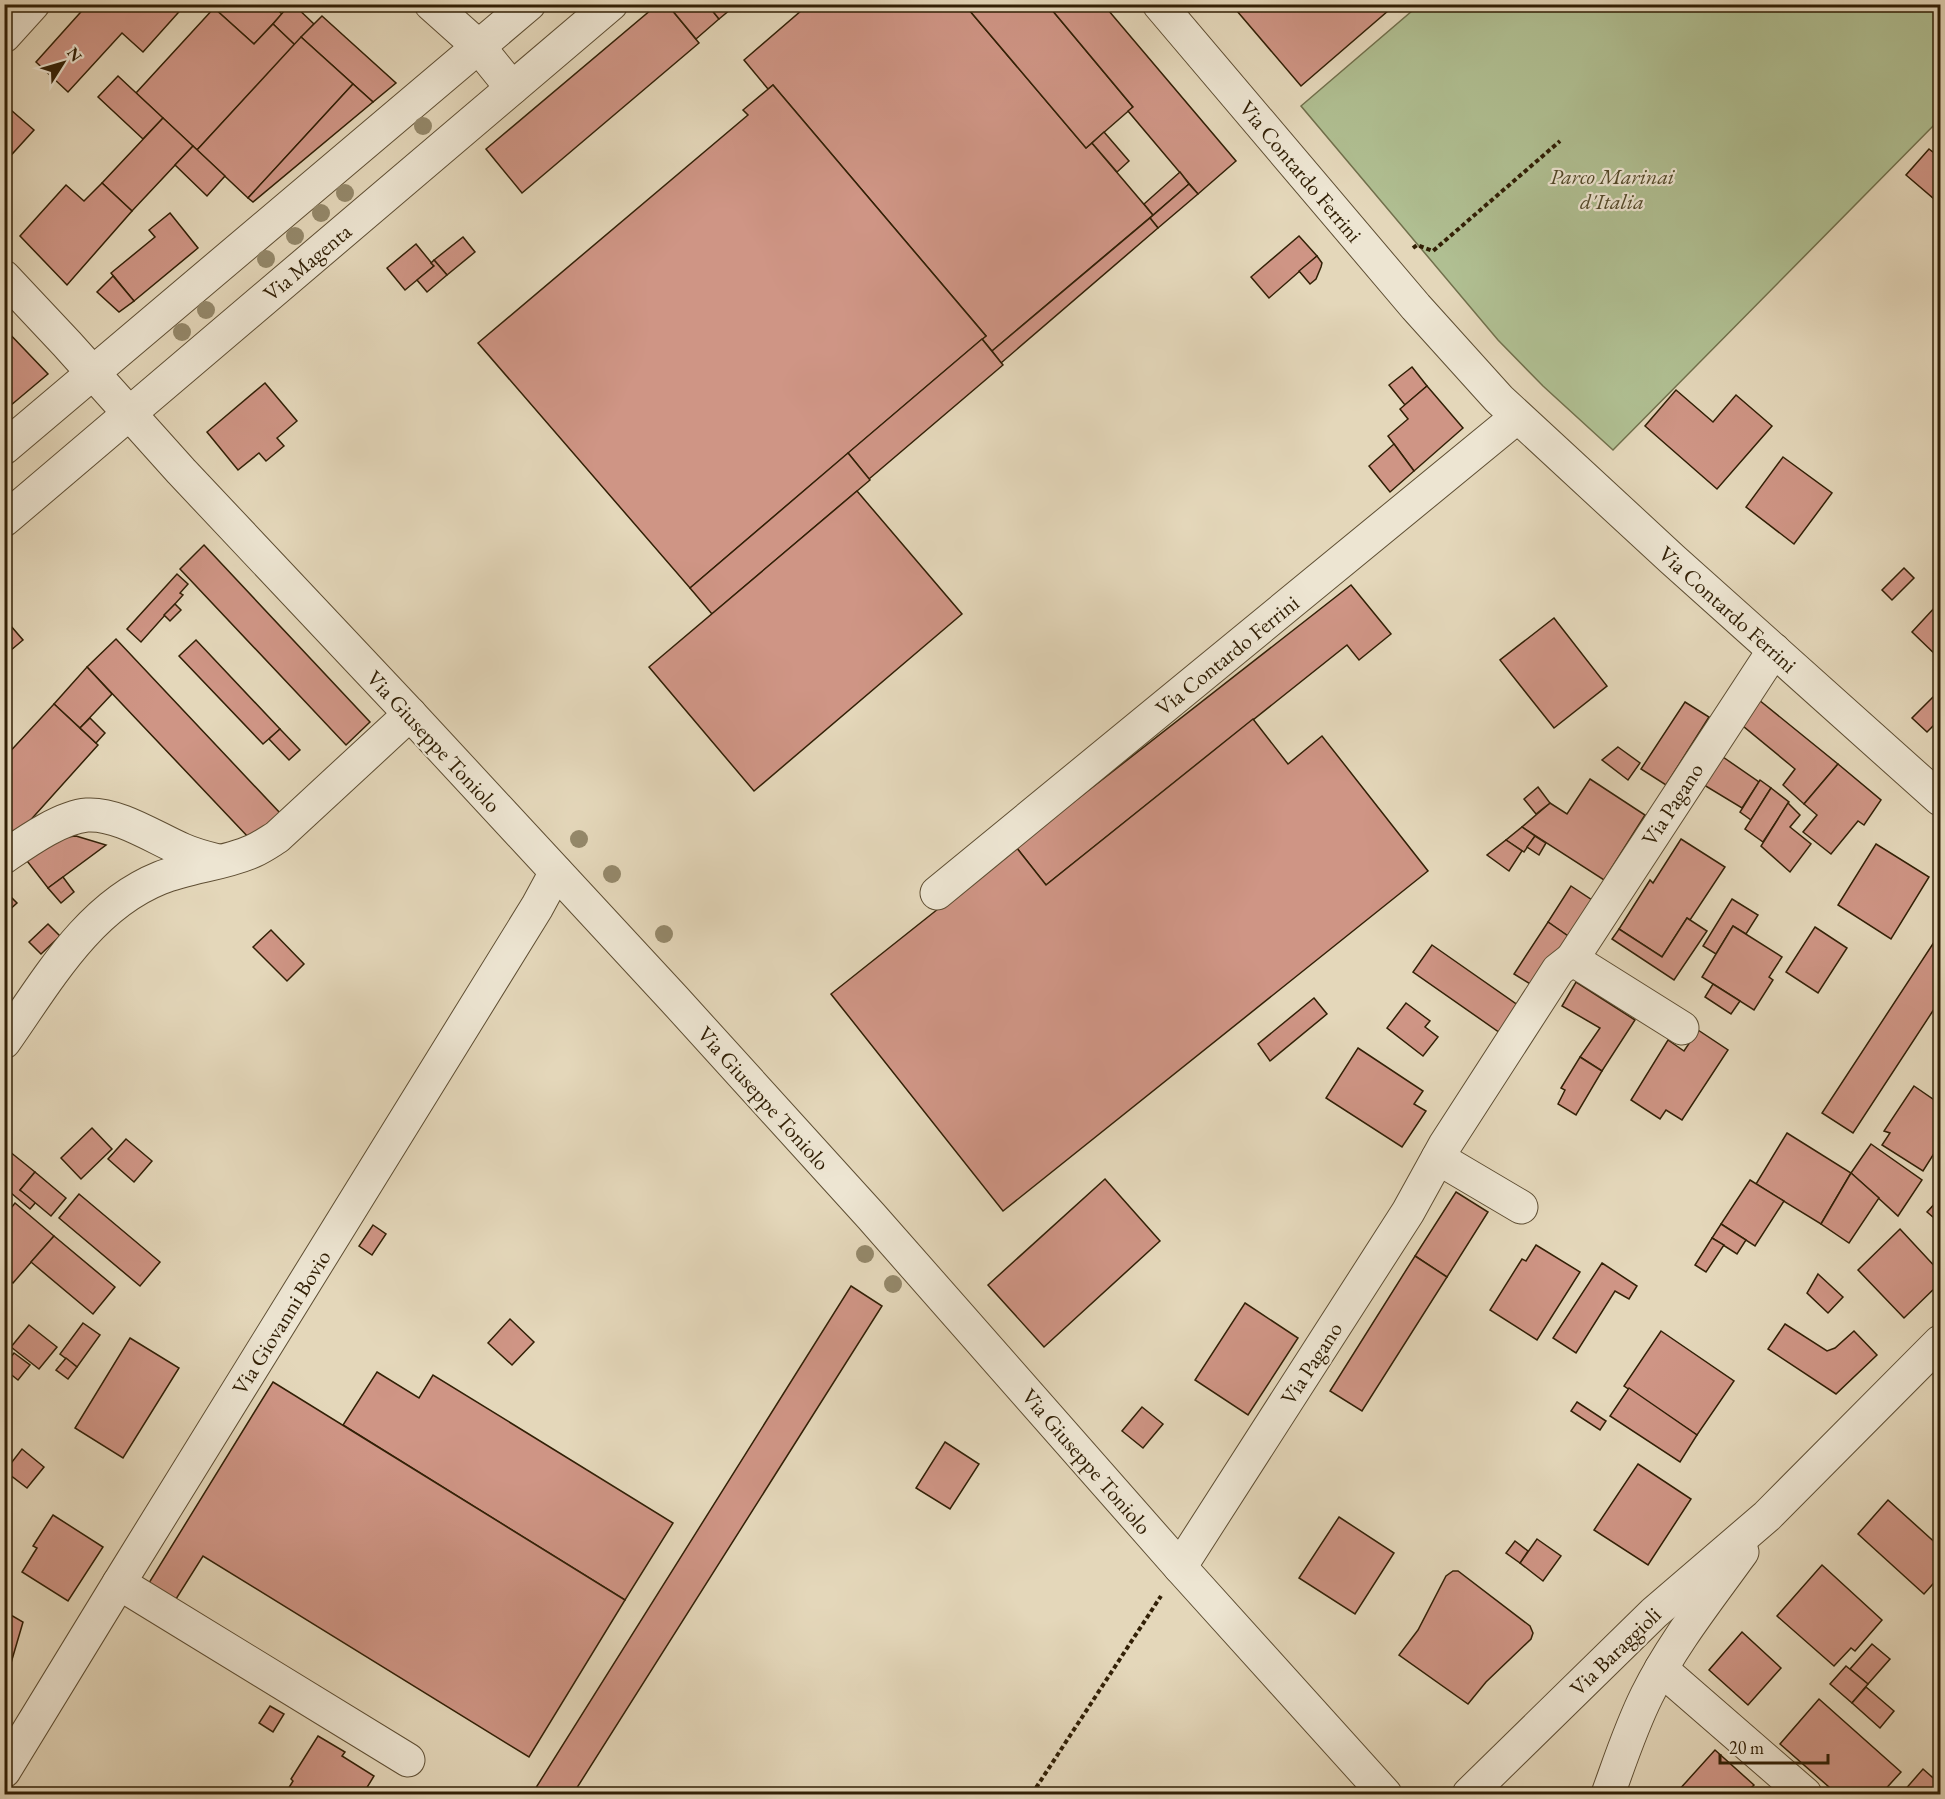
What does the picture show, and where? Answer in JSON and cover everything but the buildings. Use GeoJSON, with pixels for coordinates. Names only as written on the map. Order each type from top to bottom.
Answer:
{"type":"FeatureCollection","features":[{"type":"Feature","properties":{"kind":"street"},"geometry":{"type":"LineString","coordinates":[[4,36],[33,4]]}},
{"type":"Feature","properties":{"kind":"street"},"geometry":{"type":"LineString","coordinates":[[431,4],[478,46],[512,88]]}},
{"type":"Feature","properties":{"kind":"street"},"geometry":{"type":"LineString","coordinates":[[4,448],[529,4]]}},
{"type":"Feature","properties":{"kind":"street","name":"Via Magenta"},"geometry":{"type":"LineString","coordinates":[[4,520],[611,4]]}},
{"type":"Feature","properties":{"kind":"street","name":"Via Contardo Ferrini"},"geometry":{"type":"LineString","coordinates":[[1159,4],[1444,340],[1517,417],[1941,799]]}},
{"type":"Feature","properties":{"kind":"street","name":"Via Giuseppe Toniolo"},"geometry":{"type":"LineString","coordinates":[[4,277],[209,501],[556,872],[871,1216],[1180,1567],[1385,1794]]}},
{"type":"Feature","properties":{"kind":"street","name":"Via Contardo Ferrini"},"geometry":{"type":"LineString","coordinates":[[937,893],[1517,417]]}},
{"type":"Feature","properties":{"kind":"street","name":"Via Pagano"},"geometry":{"type":"LineString","coordinates":[[1180,1567],[1408,1212],[1438,1158],[1558,970],[1572,959],[1774,650]]}},
{"type":"Feature","properties":{"kind":"street"},"geometry":{"type":"LineString","coordinates":[[4,1042],[64,956],[80,937],[110,909],[135,891],[160,878],[253,851],[277,837],[410,714]]}},
{"type":"Feature","properties":{"kind":"street"},"geometry":{"type":"LineString","coordinates":[[4,857],[44,831],[87,815],[114,819],[195,855],[218,861]]}},
{"type":"Feature","properties":{"kind":"street","name":"Via Giovanni Bovio"},"geometry":{"type":"LineString","coordinates":[[4,1771],[537,907],[556,872]]}},
{"type":"Feature","properties":{"kind":"street"},"geometry":{"type":"LineString","coordinates":[[1572,959],[1682,1028]]}},
{"type":"Feature","properties":{"kind":"street"},"geometry":{"type":"LineString","coordinates":[[1438,1158],[1521,1207]]}},
{"type":"Feature","properties":{"kind":"street","name":"Via Baraggioli"},"geometry":{"type":"LineString","coordinates":[[1469,1794],[1653,1613],[1767,1516],[1941,1342]]}},
{"type":"Feature","properties":{"kind":"street","name":"Via Baraggioli"},"geometry":{"type":"LineString","coordinates":[[1608,1794],[1637,1714],[1661,1669],[1767,1516]]}},
{"type":"Feature","properties":{"kind":"street"},"geometry":{"type":"LineString","coordinates":[[119,1583],[408,1760]]}},
{"type":"Feature","properties":{"kind":"street"},"geometry":{"type":"LineString","coordinates":[[1661,1669],[1805,1794]]}},
{"type":"Feature","properties":{"kind":"path"},"geometry":{"type":"LineString","coordinates":[[1413,248],[1417,245],[1433,251],[1560,141]]}},
{"type":"Feature","properties":{"kind":"path"},"geometry":{"type":"LineString","coordinates":[[1032,1794],[1180,1567]]}},
{"type":"Feature","properties":{"kind":"green space","name":"Parco Marinai d'Italia"},"geometry":{"type":"Polygon","coordinates":[[[1419,5],[1940,5],[1940,119],[1613,450],[1543,386],[1498,340],[1301,106],[1419,5]]]}}]}
